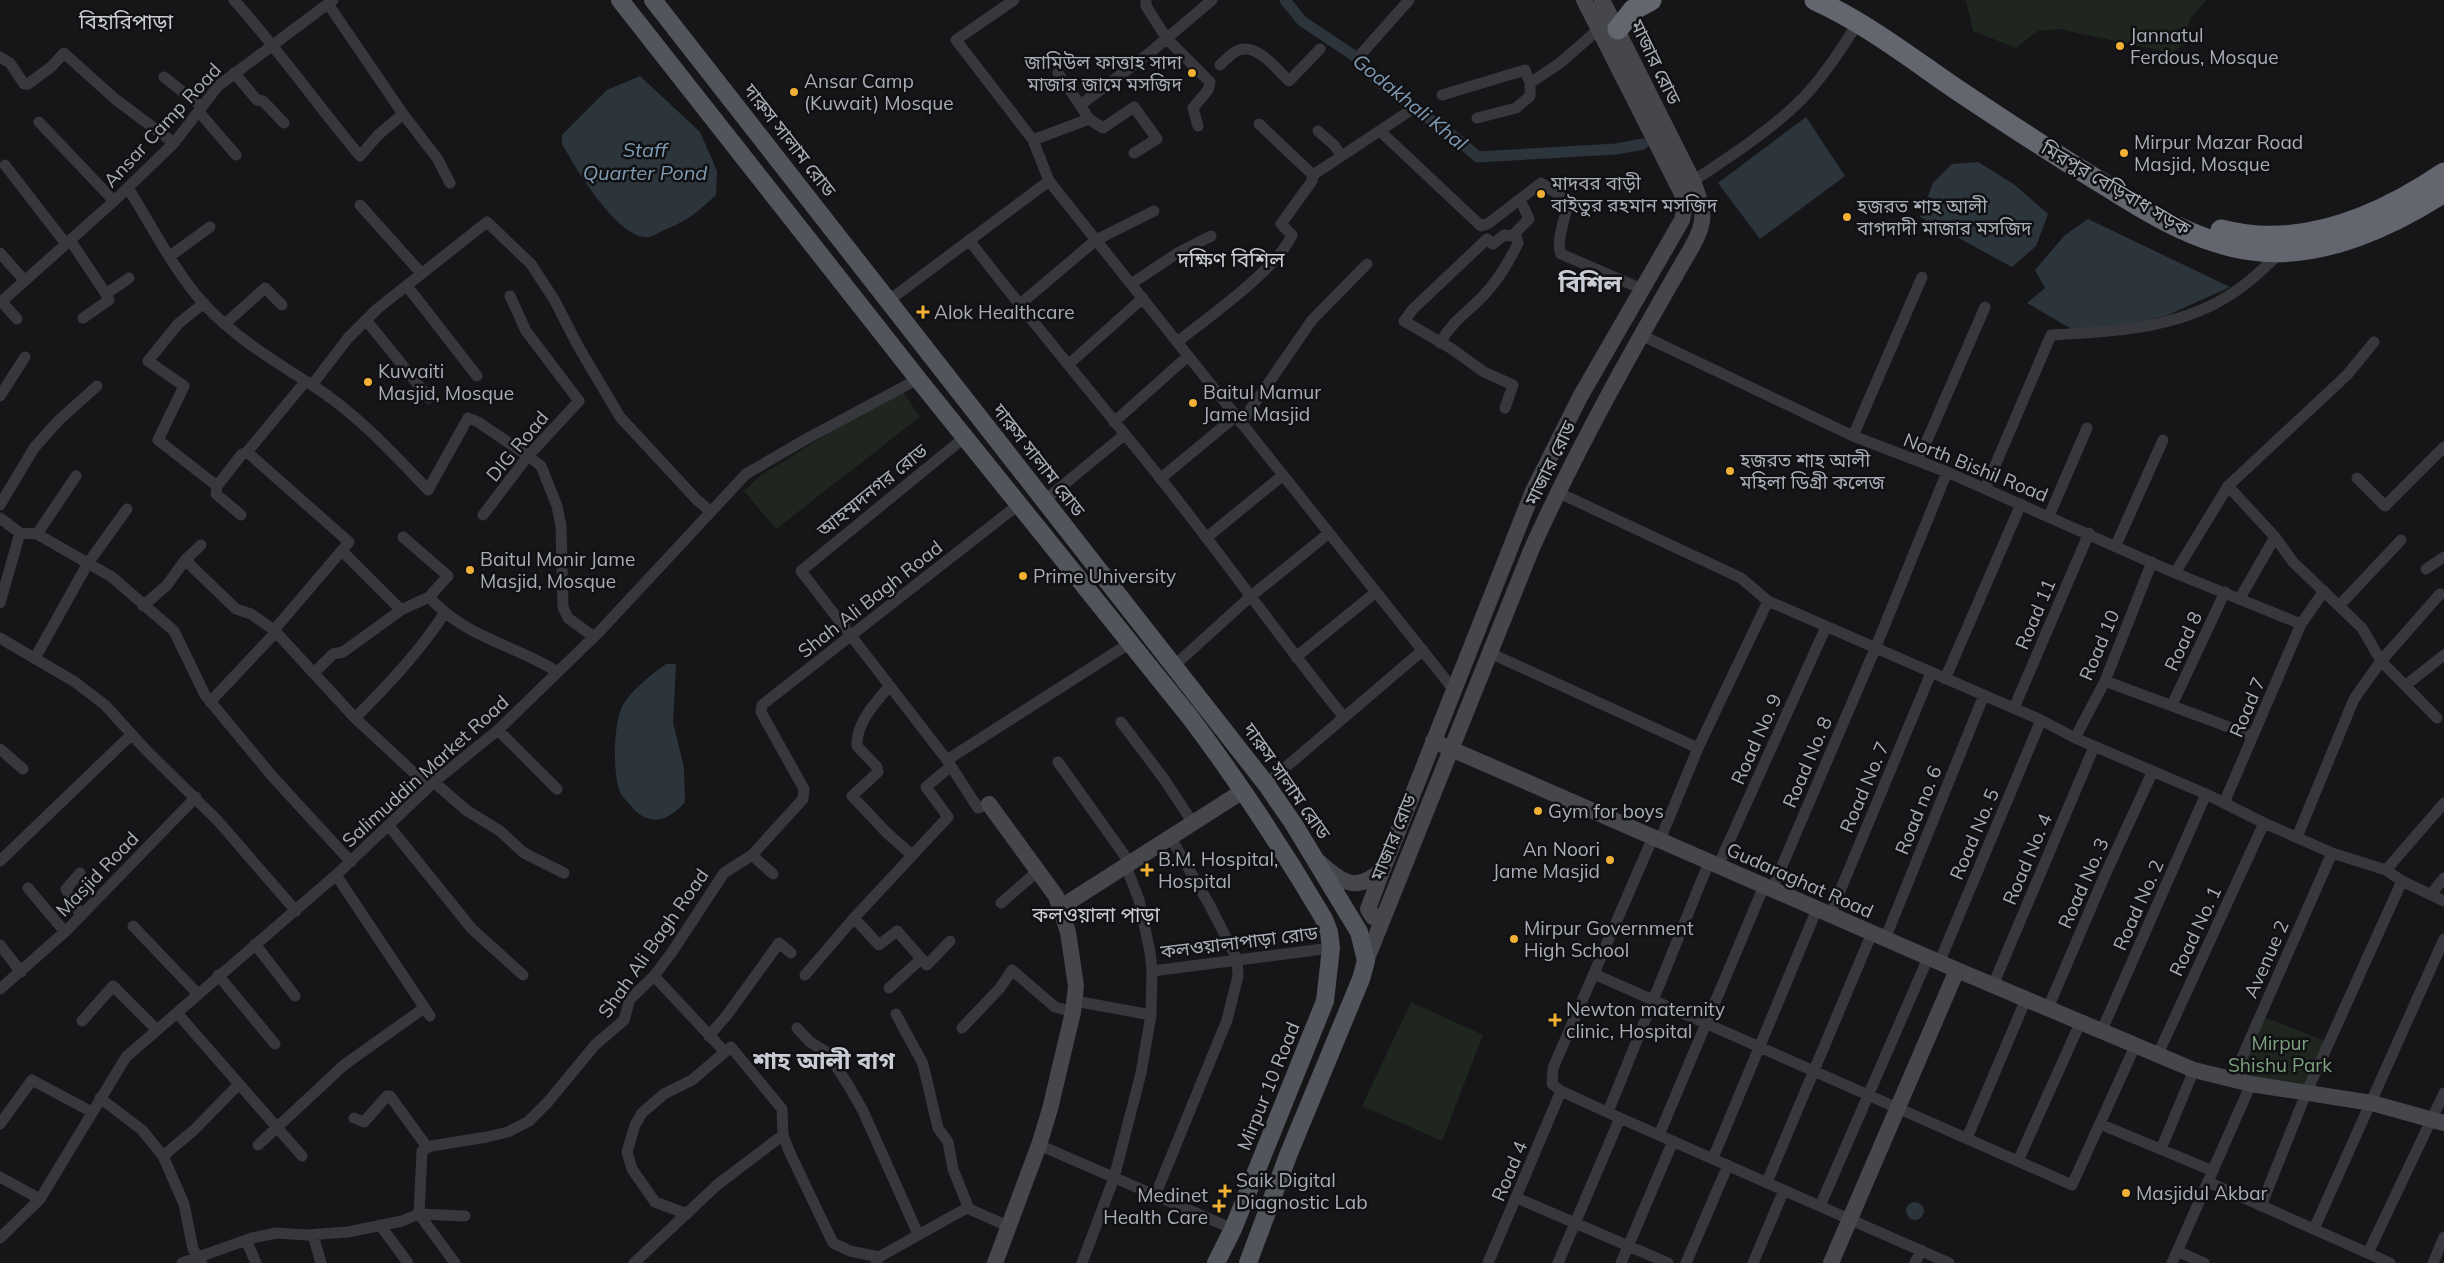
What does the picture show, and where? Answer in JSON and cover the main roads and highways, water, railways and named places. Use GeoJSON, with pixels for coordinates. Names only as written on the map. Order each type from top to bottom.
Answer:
{"type":"FeatureCollection","features":[{"type":"Feature","properties":{"kind":"highway","name":"মিরপুর বেড়িবাধ সড়ক"},"geometry":{"type":"LineString","coordinates":[[1815,0],[1854,13],[2025,136],[2120,195],[2187,231],[2221,237],[2260,251],[2281,252],[2334,243],[2373,229],[2410,213],[2444,192]]}},
{"type":"Feature","properties":{"kind":"highway"},"geometry":{"type":"LineString","coordinates":[[1607,32],[1637,3]]}},
{"type":"Feature","properties":{"kind":"highway","name":"মিরপুর বেড়িবাধ সড়ক"},"geometry":{"type":"LineString","coordinates":[[2221,237],[2305,234],[2341,225],[2388,208],[2444,173]]}},
{"type":"Feature","properties":{"kind":"main road"},"geometry":{"type":"LineString","coordinates":[[620,0],[918,379],[1215,751],[1243,792],[1061,907]]}},
{"type":"Feature","properties":{"kind":"main road","name":"দারুস সালাম রোড"},"geometry":{"type":"LineString","coordinates":[[653,0],[1175,665],[1266,784],[1359,932],[1366,960]]}},
{"type":"Feature","properties":{"kind":"main road","name":"মাজার রোড"},"geometry":{"type":"LineString","coordinates":[[1366,960],[1450,748],[1558,492],[1600,407],[1698,235],[1703,222],[1693,204],[1681,192],[1607,32],[1602,0]]}},
{"type":"Feature","properties":{"kind":"main road","name":"মাজার রোড"},"geometry":{"type":"LineString","coordinates":[[1314,858],[1338,878],[1356,884],[1363,884],[1383,869],[1533,491],[1580,397],[1693,204],[1693,181],[1607,32],[1586,1]]}},
{"type":"Feature","properties":{"kind":"main road"},"geometry":{"type":"LineString","coordinates":[[1678,227],[1698,235]]}},
{"type":"Feature","properties":{"kind":"main road"},"geometry":{"type":"LineString","coordinates":[[1621,326],[1641,334]]}},
{"type":"Feature","properties":{"kind":"main road"},"geometry":{"type":"LineString","coordinates":[[1580,397],[1600,407]]}},
{"type":"Feature","properties":{"kind":"main road"},"geometry":{"type":"LineString","coordinates":[[1022,510],[1040,495]]}},
{"type":"Feature","properties":{"kind":"main road","name":"Gudaraghat Road"},"geometry":{"type":"LineString","coordinates":[[1433,742],[1957,970],[2194,1070],[2251,1084],[2307,1091],[2372,1103],[2438,1121]]}},
{"type":"Feature","properties":{"kind":"main road","name":"Mirpur 10 Road"},"geometry":{"type":"LineString","coordinates":[[1216,1263],[1233,1229],[1325,1001],[1331,948],[1329,932],[1324,919],[1294,868],[1243,792]]}},
{"type":"Feature","properties":{"kind":"main road"},"geometry":{"type":"LineString","coordinates":[[989,804],[1038,871],[1061,907],[1072,956],[1074,1007],[1064,1056],[1039,1145],[995,1263]]}},
{"type":"Feature","properties":{"kind":"main road"},"geometry":{"type":"LineString","coordinates":[[1383,869],[1368,909],[1373,917],[1383,916]]}},
{"type":"Feature","properties":{"kind":"main road"},"geometry":{"type":"LineString","coordinates":[[1248,1263],[1289,1153],[1361,979],[1366,960]]}},
{"type":"Feature","properties":{"kind":"main road"},"geometry":{"type":"LineString","coordinates":[[1831,1263],[1957,970]]}},
{"type":"Feature","properties":{"kind":"water","name":"Staff Quarter Pond"},"geometry":{"type":"Polygon","coordinates":[[[640,76],[700,132],[717,171],[716,195],[685,220],[648,237],[636,235],[611,215],[587,184],[562,144],[562,135],[607,90],[640,76]]]}},
{"type":"Feature","properties":{"kind":"water"},"geometry":{"type":"Polygon","coordinates":[[[1806,117],[1845,176],[1760,239],[1718,183],[1806,117]]]}},
{"type":"Feature","properties":{"kind":"water"},"geometry":{"type":"Polygon","coordinates":[[[1978,162],[2015,185],[2048,214],[2036,246],[2012,267],[1920,217],[1933,183],[1952,164],[1978,162]]]}},
{"type":"Feature","properties":{"kind":"water"},"geometry":{"type":"Polygon","coordinates":[[[2088,219],[2230,287],[2168,315],[2129,325],[2075,331],[2027,303],[2045,288],[2035,270],[2065,235],[2088,219]]]}},
{"type":"Feature","properties":{"kind":"water"},"geometry":{"type":"Polygon","coordinates":[[[666,664],[676,664],[673,722],[684,768],[685,802],[672,814],[659,819],[652,819],[638,813],[621,794],[616,775],[616,735],[620,711],[628,697],[666,664]]]}},
{"type":"Feature","properties":{"kind":"water"},"geometry":{"type":"Polygon","coordinates":[[[1911,1202],[1919,1202],[1924,1207],[1922,1218],[1911,1220],[1906,1215],[1906,1207],[1911,1202]]]}},
{"type":"Feature","properties":{"kind":"waterway","name":"Godakhali Khal"},"geometry":{"type":"LineString","coordinates":[[1285,0],[1302,21],[1353,55],[1380,83],[1457,139],[1478,157],[1616,149],[1643,144]]}},
{"type":"Feature","properties":{"kind":"place","name":"Jannatul Ferdous, Mosque"},"geometry":{"type":"Point","coordinates":[2120,46]}},
{"type":"Feature","properties":{"kind":"place","name":"জামিউল ফাত্তাহ সাদা মাজার জামে মসজিদ"},"geometry":{"type":"Point","coordinates":[1192,73]}},
{"type":"Feature","properties":{"kind":"place","name":"Ansar Camp (Kuwait) Mosque"},"geometry":{"type":"Point","coordinates":[794,92]}},
{"type":"Feature","properties":{"kind":"place","name":"Mirpur Mazar Road Masjid, Mosque"},"geometry":{"type":"Point","coordinates":[2124,153]}},
{"type":"Feature","properties":{"kind":"place","name":"মাদবর বাড়ী বাইতুর রহমান মসজিদ"},"geometry":{"type":"Point","coordinates":[1541,194]}},
{"type":"Feature","properties":{"kind":"place","name":"হজরত শাহ আলী বাগদাদী মাজার মসজিদ"},"geometry":{"type":"Point","coordinates":[1847,217]}},
{"type":"Feature","properties":{"kind":"place","name":"Alok Healthcare"},"geometry":{"type":"Point","coordinates":[923,312]}},
{"type":"Feature","properties":{"kind":"place","name":"Kuwaiti Masjid, Mosque"},"geometry":{"type":"Point","coordinates":[368,382]}},
{"type":"Feature","properties":{"kind":"place","name":"Baitul Mamur Jame Masjid"},"geometry":{"type":"Point","coordinates":[1193,403]}},
{"type":"Feature","properties":{"kind":"place","name":"হজরত শাহ আলী মহিলা ডিগ্রী কলেজ"},"geometry":{"type":"Point","coordinates":[1730,471]}},
{"type":"Feature","properties":{"kind":"place","name":"Baitul Monir Jame Masjid, Mosque"},"geometry":{"type":"Point","coordinates":[470,570]}},
{"type":"Feature","properties":{"kind":"place","name":"Prime University"},"geometry":{"type":"Point","coordinates":[1023,576]}},
{"type":"Feature","properties":{"kind":"place","name":"Gym for boys"},"geometry":{"type":"Point","coordinates":[1538,811]}},
{"type":"Feature","properties":{"kind":"place","name":"An Noori Jame Masjid"},"geometry":{"type":"Point","coordinates":[1610,860]}},
{"type":"Feature","properties":{"kind":"place","name":"B.M. Hospital, Hospital"},"geometry":{"type":"Point","coordinates":[1147,870]}},
{"type":"Feature","properties":{"kind":"place","name":"Mirpur Government High School"},"geometry":{"type":"Point","coordinates":[1514,939]}},
{"type":"Feature","properties":{"kind":"place","name":"Newton maternity clinic, Hospital"},"geometry":{"type":"Point","coordinates":[1555,1020]}},
{"type":"Feature","properties":{"kind":"place","name":"Saik Digital Diagnostic Lab"},"geometry":{"type":"Point","coordinates":[1225,1191]}},
{"type":"Feature","properties":{"kind":"place","name":"Masjidul Akbar"},"geometry":{"type":"Point","coordinates":[2126,1193]}},
{"type":"Feature","properties":{"kind":"place","name":"Medinet Health Care"},"geometry":{"type":"Point","coordinates":[1219,1206]}},
{"type":"Feature","properties":{"kind":"district","name":"বিহারিপাড়া"},"geometry":{"type":"Point","coordinates":[126,22]}},
{"type":"Feature","properties":{"kind":"district","name":"দক্ষিণ বিশিল"},"geometry":{"type":"Point","coordinates":[1231,260]}},
{"type":"Feature","properties":{"kind":"district","name":"বিশিল"},"geometry":{"type":"Point","coordinates":[1590,284]}},
{"type":"Feature","properties":{"kind":"district","name":"কলওয়ালা পাড়া"},"geometry":{"type":"Point","coordinates":[1096,915]}},
{"type":"Feature","properties":{"kind":"district","name":"শাহ আলী বাগ"},"geometry":{"type":"Point","coordinates":[824,1061]}},
{"type":"Feature","properties":{"kind":"park label","name":"Mirpur Shishu Park"},"geometry":{"type":"Point","coordinates":[2280,1054]}}]}
